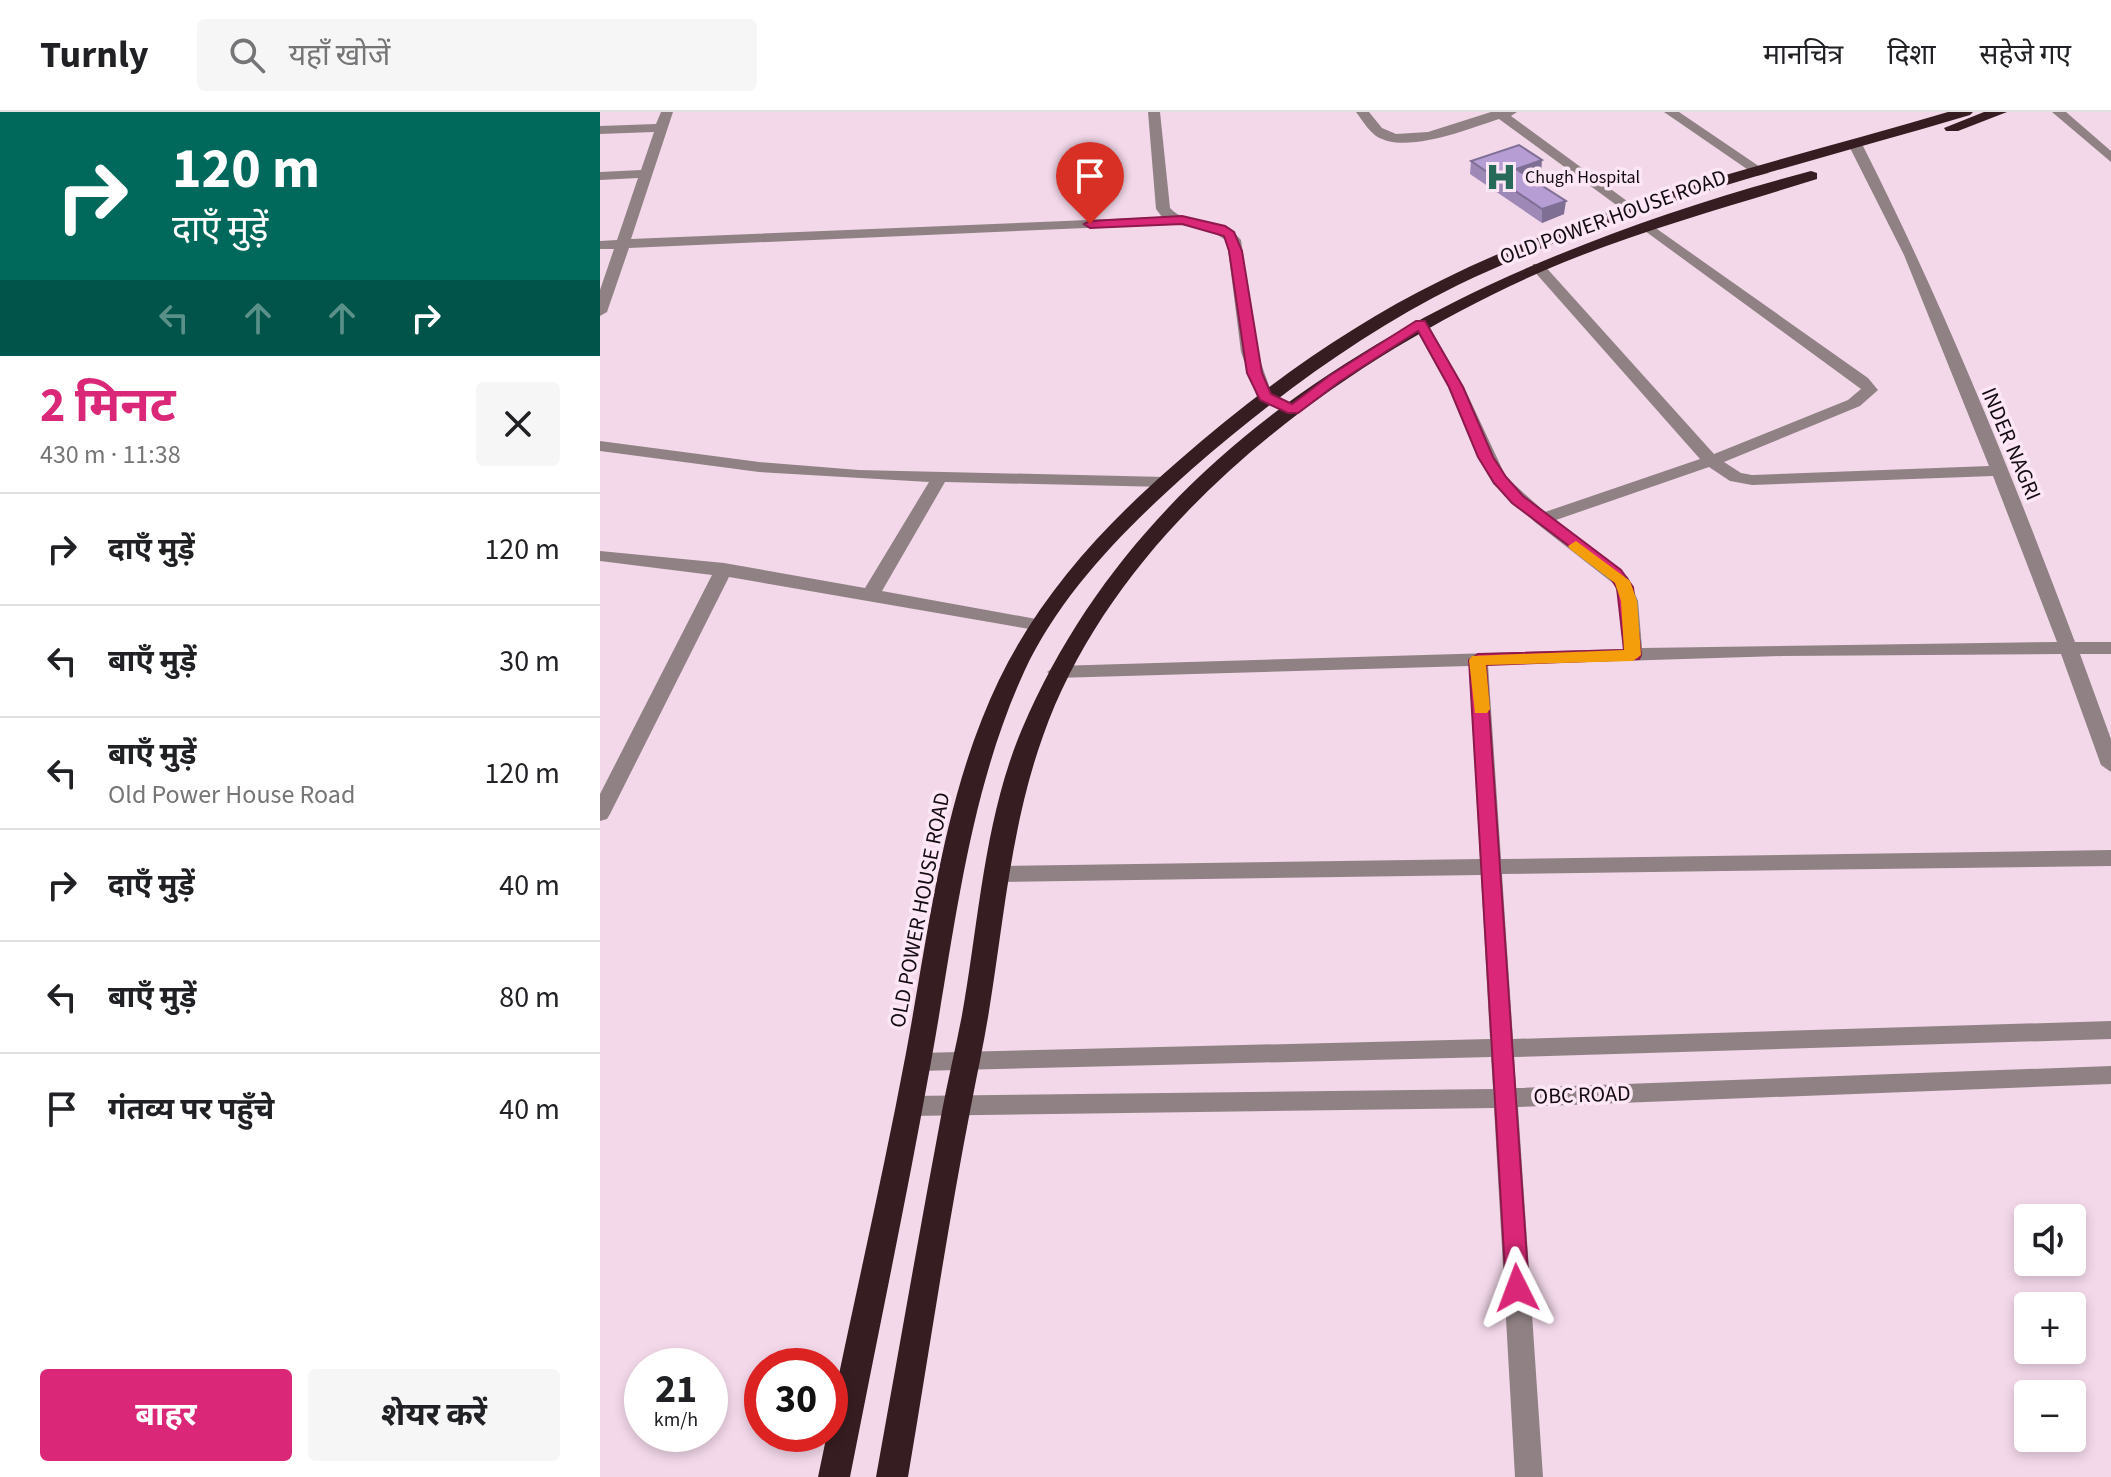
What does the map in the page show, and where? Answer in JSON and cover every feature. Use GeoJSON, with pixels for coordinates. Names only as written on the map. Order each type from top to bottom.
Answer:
{"type":"FeatureCollection","features":[{"type":"Feature","properties":{"kind":"highway","name":"OLD POWER HOUSE ROAD"},"geometry":{"type":"LineString","coordinates":[[892,1477],[957,1104],[968,1062],[1010,802],[1031,735],[1056,672],[1088,620],[1128,566],[1178,512],[1293,410],[1334,379],[1421,324],[1643,220],[1762,173],[1860,152],[1965,112]]}},
{"type":"Feature","properties":{"kind":"highway","name":"OLD POWER HOUSE ROAD"},"geometry":{"type":"LineString","coordinates":[[834,1477],[918,1062],[964,801],[1015,666],[1092,556],[1165,482],[1265,397],[1306,367],[1422,296],[1495,262],[1999,112]]}},
{"type":"Feature","properties":{"kind":"street"},"geometry":{"type":"LineString","coordinates":[[600,312],[667,112]]}},
{"type":"Feature","properties":{"kind":"street"},"geometry":{"type":"LineString","coordinates":[[1154,112],[1163,209],[1169,216],[1220,229],[1234,240],[1249,352],[1265,397],[1293,410]]}},
{"type":"Feature","properties":{"kind":"street"},"geometry":{"type":"LineString","coordinates":[[1362,112],[1377,130],[1397,138],[1414,137],[1503,113],[1870,390],[1854,403],[1711,461],[1542,519]]}},
{"type":"Feature","properties":{"kind":"street"},"geometry":{"type":"LineString","coordinates":[[1670,112],[1762,173]]}},
{"type":"Feature","properties":{"kind":"street"},"geometry":{"type":"LineString","coordinates":[[2058,112],[2111,158]]}},
{"type":"Feature","properties":{"kind":"street"},"geometry":{"type":"LineString","coordinates":[[600,130],[662,128]]}},
{"type":"Feature","properties":{"kind":"street","name":"INDER NAGRI"},"geometry":{"type":"LineString","coordinates":[[1860,152],[1911,255],[2111,765]]}},
{"type":"Feature","properties":{"kind":"street"},"geometry":{"type":"LineString","coordinates":[[600,176],[646,174]]}},
{"type":"Feature","properties":{"kind":"street"},"geometry":{"type":"LineString","coordinates":[[600,245],[1182,220]]}},
{"type":"Feature","properties":{"kind":"street"},"geometry":{"type":"LineString","coordinates":[[1538,267],[1711,461],[1736,477],[1752,480],[1998,471]]}},
{"type":"Feature","properties":{"kind":"street"},"geometry":{"type":"LineString","coordinates":[[1421,324],[1456,387],[1499,480],[1542,519],[1622,581],[1629,601],[1633,655]]}},
{"type":"Feature","properties":{"kind":"street"},"geometry":{"type":"LineString","coordinates":[[600,446],[759,467],[939,478],[1165,482]]}},
{"type":"Feature","properties":{"kind":"street"},"geometry":{"type":"LineString","coordinates":[[870,595],[939,478]]}},
{"type":"Feature","properties":{"kind":"street"},"geometry":{"type":"LineString","coordinates":[[600,556],[724,569],[1041,625]]}},
{"type":"Feature","properties":{"kind":"street"},"geometry":{"type":"LineString","coordinates":[[600,814],[724,569]]}},
{"type":"Feature","properties":{"kind":"street"},"geometry":{"type":"LineString","coordinates":[[1056,672],[1783,650],[2111,648]]}},
{"type":"Feature","properties":{"kind":"street"},"geometry":{"type":"LineString","coordinates":[[1478,660],[1529,1477]]}},
{"type":"Feature","properties":{"kind":"street"},"geometry":{"type":"LineString","coordinates":[[998,874],[2111,858]]}},
{"type":"Feature","properties":{"kind":"street"},"geometry":{"type":"LineString","coordinates":[[918,1062],[2111,1030]]}},
{"type":"Feature","properties":{"kind":"street","name":"OBC ROAD"},"geometry":{"type":"LineString","coordinates":[[908,1106],[1506,1098],[2111,1075]]}},
{"type":"Feature","properties":{"kind":"building"},"geometry":{"type":"Polygon","coordinates":[[[1519,145],[1542,160],[1516,169],[1566,201],[1542,209],[1471,161],[1519,145]]]}},
{"type":"Feature","properties":{"kind":"slow traffic"},"geometry":{"type":"LineString","coordinates":[[1481,709],[1478,660],[1633,655],[1629,601],[1622,581],[1576,546]]}},
{"type":"Feature","properties":{"kind":"place","name":"Chugh Hospital"},"geometry":{"type":"Point","coordinates":[1501,177]}},
{"type":"Feature","properties":{"kind":"route"},"geometry":{"type":"LineString","coordinates":[[1090,224],[1182,220],[1230,234],[1236,251],[1249,352],[1255,373],[1265,397],[1293,410],[1334,379],[1421,324],[1456,387],[1499,480],[1572,543],[1615,574],[1625,587],[1633,655],[1478,660],[1517,1288]]}}]}
